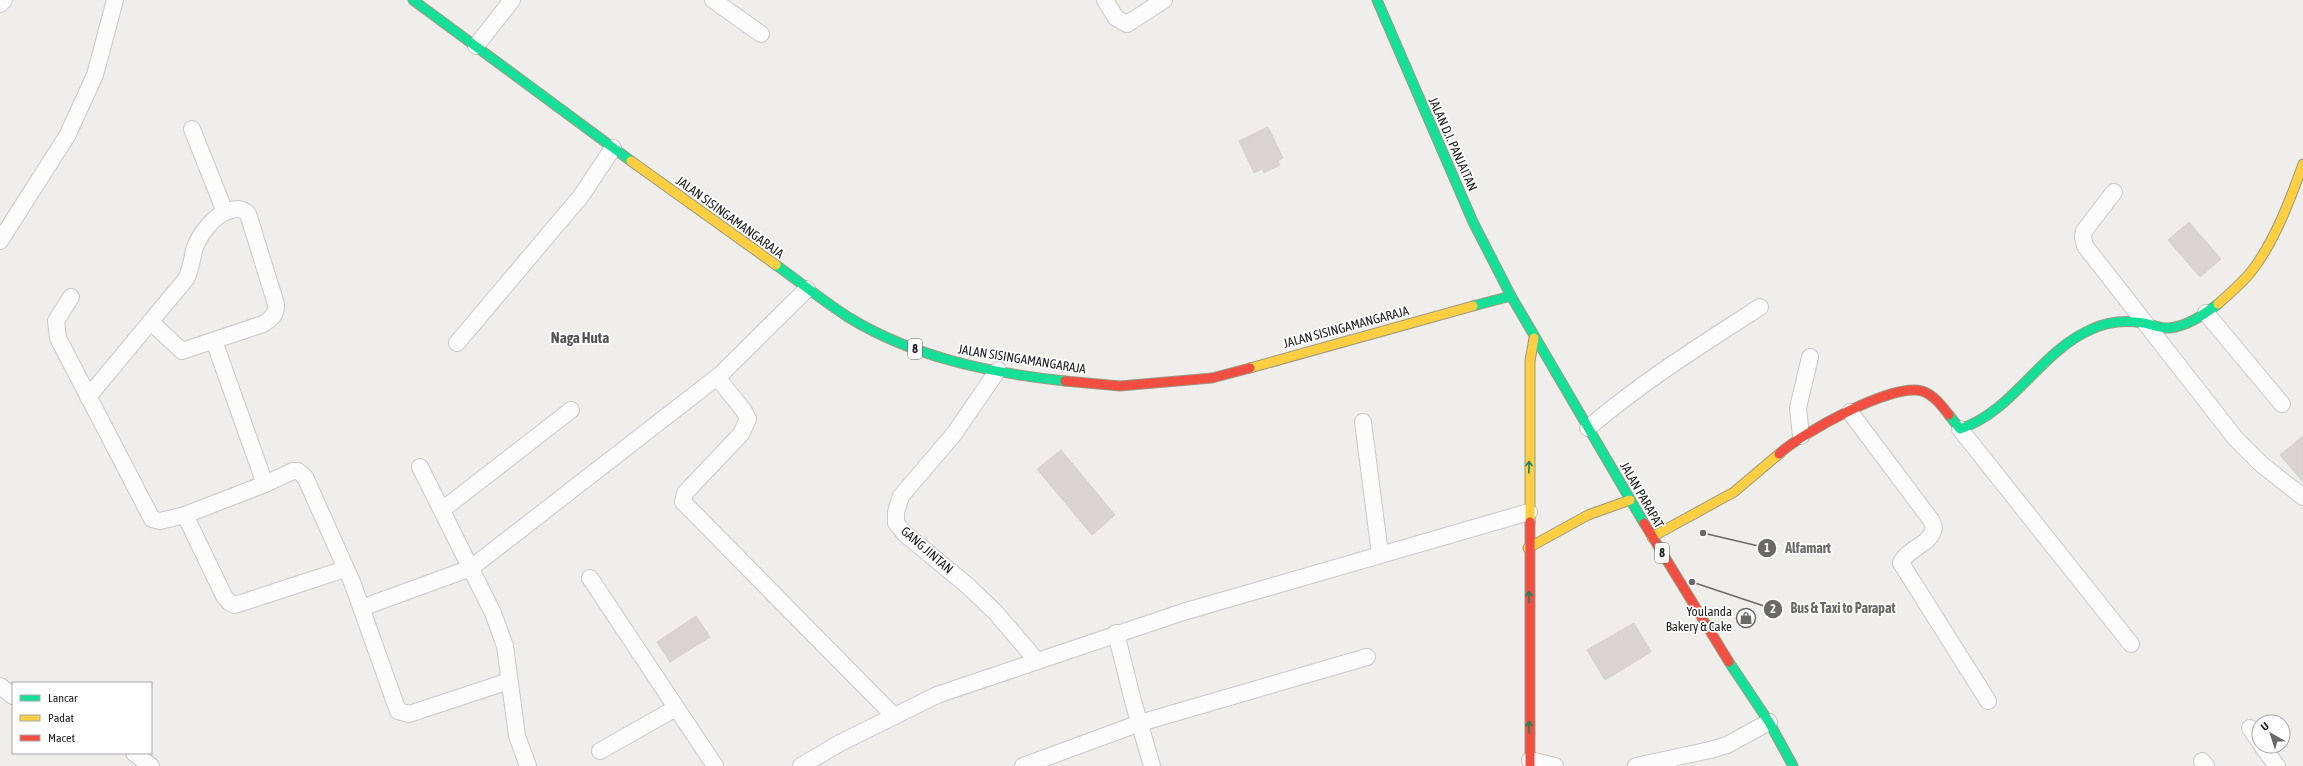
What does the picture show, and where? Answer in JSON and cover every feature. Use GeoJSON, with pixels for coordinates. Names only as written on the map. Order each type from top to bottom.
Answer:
{"type":"FeatureCollection","features":[{"type":"Feature","properties":{"kind":"main road","name":"JALAN SISINGAMANGARAJA"},"geometry":{"type":"LineString","coordinates":[[413,0],[613,148],[848,317],[908,346],[956,363],[1058,380],[1120,386],[1212,378],[1511,296]]}},
{"type":"Feature","properties":{"kind":"main road","name":"JALAN D.I. PANJAITAN"},"geometry":{"type":"LineString","coordinates":[[1377,0],[1473,222],[1511,296]]}},
{"type":"Feature","properties":{"kind":"main road"},"geometry":{"type":"LineString","coordinates":[[1652,537],[1733,493],[1757,476],[1787,447],[1801,436],[1850,412],[1908,390],[1922,391],[1935,399],[1960,429],[1973,425],[2003,406],[2025,381],[2064,347],[2085,332],[2108,323],[2129,321],[2160,328],[2171,328],[2191,322],[2206,313],[2238,287],[2256,266],[2293,194],[2300,184],[2303,164]]}},
{"type":"Feature","properties":{"kind":"main road","name":"JALAN PARAPAT"},"geometry":{"type":"LineString","coordinates":[[1511,296],[1534,338],[1652,537],[1711,635],[1769,722],[1793,766]]}},
{"type":"Feature","properties":{"kind":"main road"},"geometry":{"type":"LineString","coordinates":[[1530,763],[1528,548],[1530,361],[1534,338]]}},
{"type":"Feature","properties":{"kind":"main road"},"geometry":{"type":"LineString","coordinates":[[1528,548],[1588,515],[1630,500]]}},
{"type":"Feature","properties":{"kind":"street"},"geometry":{"type":"LineString","coordinates":[[0,4],[4,0]]}},
{"type":"Feature","properties":{"kind":"street"},"geometry":{"type":"LineString","coordinates":[[0,241],[67,136],[96,75],[115,0]]}},
{"type":"Feature","properties":{"kind":"street"},"geometry":{"type":"LineString","coordinates":[[476,46],[512,0]]}},
{"type":"Feature","properties":{"kind":"street"},"geometry":{"type":"LineString","coordinates":[[713,0],[761,34]]}},
{"type":"Feature","properties":{"kind":"street"},"geometry":{"type":"LineString","coordinates":[[1105,0],[1116,18],[1127,24],[1164,0]]}},
{"type":"Feature","properties":{"kind":"street"},"geometry":{"type":"LineString","coordinates":[[192,129],[225,212]]}},
{"type":"Feature","properties":{"kind":"street"},"geometry":{"type":"LineString","coordinates":[[457,343],[581,196],[613,148]]}},
{"type":"Feature","properties":{"kind":"street"},"geometry":{"type":"LineString","coordinates":[[2114,192],[2091,220],[2083,237],[2085,246],[2236,440],[2261,464],[2303,497]]}},
{"type":"Feature","properties":{"kind":"street"},"geometry":{"type":"LineString","coordinates":[[88,398],[186,279],[191,268],[195,248],[205,230],[215,218],[225,212],[240,208],[248,214],[277,311],[269,320],[262,324],[182,351],[151,322]]}},
{"type":"Feature","properties":{"kind":"street"},"geometry":{"type":"LineString","coordinates":[[361,608],[471,568],[717,377],[808,289]]}},
{"type":"Feature","properties":{"kind":"street"},"geometry":{"type":"LineString","coordinates":[[71,297],[56,321],[58,338],[152,519],[160,522],[185,515],[265,484],[293,471],[302,474],[361,608],[395,707],[401,713],[409,714],[508,681]]}},
{"type":"Feature","properties":{"kind":"street"},"geometry":{"type":"LineString","coordinates":[[1588,428],[1625,396],[1664,368],[1760,307]]}},
{"type":"Feature","properties":{"kind":"street"},"geometry":{"type":"LineString","coordinates":[[2206,313],[2282,404]]}},
{"type":"Feature","properties":{"kind":"street"},"geometry":{"type":"LineString","coordinates":[[214,341],[265,484]]}},
{"type":"Feature","properties":{"kind":"street"},"geometry":{"type":"LineString","coordinates":[[1801,436],[1798,408],[1810,357]]}},
{"type":"Feature","properties":{"kind":"street","name":"GANG JINTAN"},"geometry":{"type":"LineString","coordinates":[[998,370],[954,434],[901,496],[896,512],[896,523],[905,534],[968,586],[996,613],[1037,661]]}},
{"type":"Feature","properties":{"kind":"street"},"geometry":{"type":"LineString","coordinates":[[717,377],[744,411],[748,419],[741,434],[685,493],[683,502],[894,716]]}},
{"type":"Feature","properties":{"kind":"street"},"geometry":{"type":"LineString","coordinates":[[442,510],[571,410]]}},
{"type":"Feature","properties":{"kind":"street"},"geometry":{"type":"LineString","coordinates":[[1850,412],[1931,520],[1934,527],[1930,536],[1906,554],[1901,564],[1988,701]]}},
{"type":"Feature","properties":{"kind":"street"},"geometry":{"type":"LineString","coordinates":[[1364,422],[1380,554]]}},
{"type":"Feature","properties":{"kind":"street"},"geometry":{"type":"LineString","coordinates":[[1960,429],[2131,644]]}},
{"type":"Feature","properties":{"kind":"street"},"geometry":{"type":"LineString","coordinates":[[420,467],[493,613],[505,646],[508,681],[517,736],[528,766]]}},
{"type":"Feature","properties":{"kind":"street"},"geometry":{"type":"LineString","coordinates":[[801,766],[840,743],[937,695],[1116,634],[1380,554],[1529,512]]}},
{"type":"Feature","properties":{"kind":"street"},"geometry":{"type":"LineString","coordinates":[[185,515],[224,596],[229,602],[235,605],[345,569]]}},
{"type":"Feature","properties":{"kind":"street"},"geometry":{"type":"LineString","coordinates":[[590,578],[715,766]]}},
{"type":"Feature","properties":{"kind":"street"},"geometry":{"type":"LineString","coordinates":[[1116,634],[1152,766]]}},
{"type":"Feature","properties":{"kind":"street"},"geometry":{"type":"LineString","coordinates":[[1024,766],[1140,723],[1367,657]]}},
{"type":"Feature","properties":{"kind":"street"},"geometry":{"type":"LineString","coordinates":[[0,686],[12,695]]}},
{"type":"Feature","properties":{"kind":"street"},"geometry":{"type":"LineString","coordinates":[[600,751],[676,708]]}},
{"type":"Feature","properties":{"kind":"street"},"geometry":{"type":"LineString","coordinates":[[1636,766],[1722,746],[1769,722]]}},
{"type":"Feature","properties":{"kind":"street"},"geometry":{"type":"LineString","coordinates":[[135,754],[151,766]]}},
{"type":"Feature","properties":{"kind":"street"},"geometry":{"type":"LineString","coordinates":[[2268,754],[2276,766]]}},
{"type":"Feature","properties":{"kind":"street"},"geometry":{"type":"LineString","coordinates":[[1530,763],[1555,766]]}},
{"type":"Feature","properties":{"kind":"building"},"geometry":{"type":"Polygon","coordinates":[[[1268,127],[1283,158],[1278,161],[1280,165],[1264,173],[1262,169],[1254,173],[1239,141],[1268,127]]]}},
{"type":"Feature","properties":{"kind":"building"},"geometry":{"type":"Polygon","coordinates":[[[2189,222],[2221,259],[2200,277],[2168,240],[2189,222]]]}},
{"type":"Feature","properties":{"kind":"building"},"geometry":{"type":"Polygon","coordinates":[[[2303,436],[2303,482],[2280,455],[2303,436]]]}},
{"type":"Feature","properties":{"kind":"building"},"geometry":{"type":"Polygon","coordinates":[[[1061,450],[1115,515],[1092,535],[1037,469],[1061,450]]]}},
{"type":"Feature","properties":{"kind":"building"},"geometry":{"type":"Polygon","coordinates":[[[696,616],[710,637],[670,662],[657,642],[696,616]]]}},
{"type":"Feature","properties":{"kind":"building"},"geometry":{"type":"Polygon","coordinates":[[[1634,623],[1651,652],[1605,680],[1587,650],[1634,623]]]}},
{"type":"Feature","properties":{"kind":"traffic: fast"},"geometry":{"type":"LineString","coordinates":[[413,0],[631,161]]}},
{"type":"Feature","properties":{"kind":"traffic: fast"},"geometry":{"type":"LineString","coordinates":[[1377,0],[1473,222],[1511,296]]}},
{"type":"Feature","properties":{"kind":"traffic: fast"},"geometry":{"type":"LineString","coordinates":[[776,265],[848,317],[899,343],[925,353],[981,368],[1037,378],[1065,381]]}},
{"type":"Feature","properties":{"kind":"traffic: fast"},"geometry":{"type":"LineString","coordinates":[[1473,306],[1511,296],[1644,523]]}},
{"type":"Feature","properties":{"kind":"traffic: fast"},"geometry":{"type":"LineString","coordinates":[[1949,415],[1960,429],[1979,420],[1996,409],[2012,395],[2057,351],[2092,329],[2110,323],[2123,322],[2137,322],[2166,328],[2176,327],[2195,319],[2218,304]]}},
{"type":"Feature","properties":{"kind":"traffic: fast"},"geometry":{"type":"LineString","coordinates":[[1729,662],[1769,722],[1793,766]]}},
{"type":"Feature","properties":{"kind":"traffic: slow"},"geometry":{"type":"LineString","coordinates":[[631,161],[776,265]]}},
{"type":"Feature","properties":{"kind":"traffic: slow"},"geometry":{"type":"LineString","coordinates":[[2218,304],[2239,285],[2260,260],[2275,234],[2303,164]]}},
{"type":"Feature","properties":{"kind":"traffic: slow"},"geometry":{"type":"LineString","coordinates":[[1250,368],[1473,306]]}},
{"type":"Feature","properties":{"kind":"traffic: slow"},"geometry":{"type":"LineString","coordinates":[[1530,522],[1530,361],[1534,338]]}},
{"type":"Feature","properties":{"kind":"traffic: slow"},"geometry":{"type":"LineString","coordinates":[[1652,537],[1734,492],[1779,454]]}},
{"type":"Feature","properties":{"kind":"traffic: slow"},"geometry":{"type":"LineString","coordinates":[[1528,548],[1588,515],[1630,500]]}},
{"type":"Feature","properties":{"kind":"traffic: jam"},"geometry":{"type":"LineString","coordinates":[[1065,381],[1120,386],[1212,378],[1250,368]]}},
{"type":"Feature","properties":{"kind":"traffic: jam"},"geometry":{"type":"LineString","coordinates":[[1779,454],[1790,445],[1826,423],[1869,402],[1890,395],[1908,391],[1922,391],[1934,398],[1949,415]]}},
{"type":"Feature","properties":{"kind":"traffic: jam"},"geometry":{"type":"LineString","coordinates":[[1530,522],[1530,766]]}},
{"type":"Feature","properties":{"kind":"traffic: jam"},"geometry":{"type":"LineString","coordinates":[[1644,523],[1729,662]]}},
{"type":"Feature","properties":{"kind":"place","name":"Alfamart"},"geometry":{"type":"Point","coordinates":[1703,533]}},
{"type":"Feature","properties":{"kind":"place","name":"Bus & Taxi to Parapat"},"geometry":{"type":"Point","coordinates":[1692,582]}},
{"type":"Feature","properties":{"kind":"place","name":"Youlanda Bakery & Cake"},"geometry":{"type":"Point","coordinates":[1746,618]}},
{"type":"Feature","properties":{"kind":"district","name":"Naga Huta"},"geometry":{"type":"Point","coordinates":[580,337]}}]}
